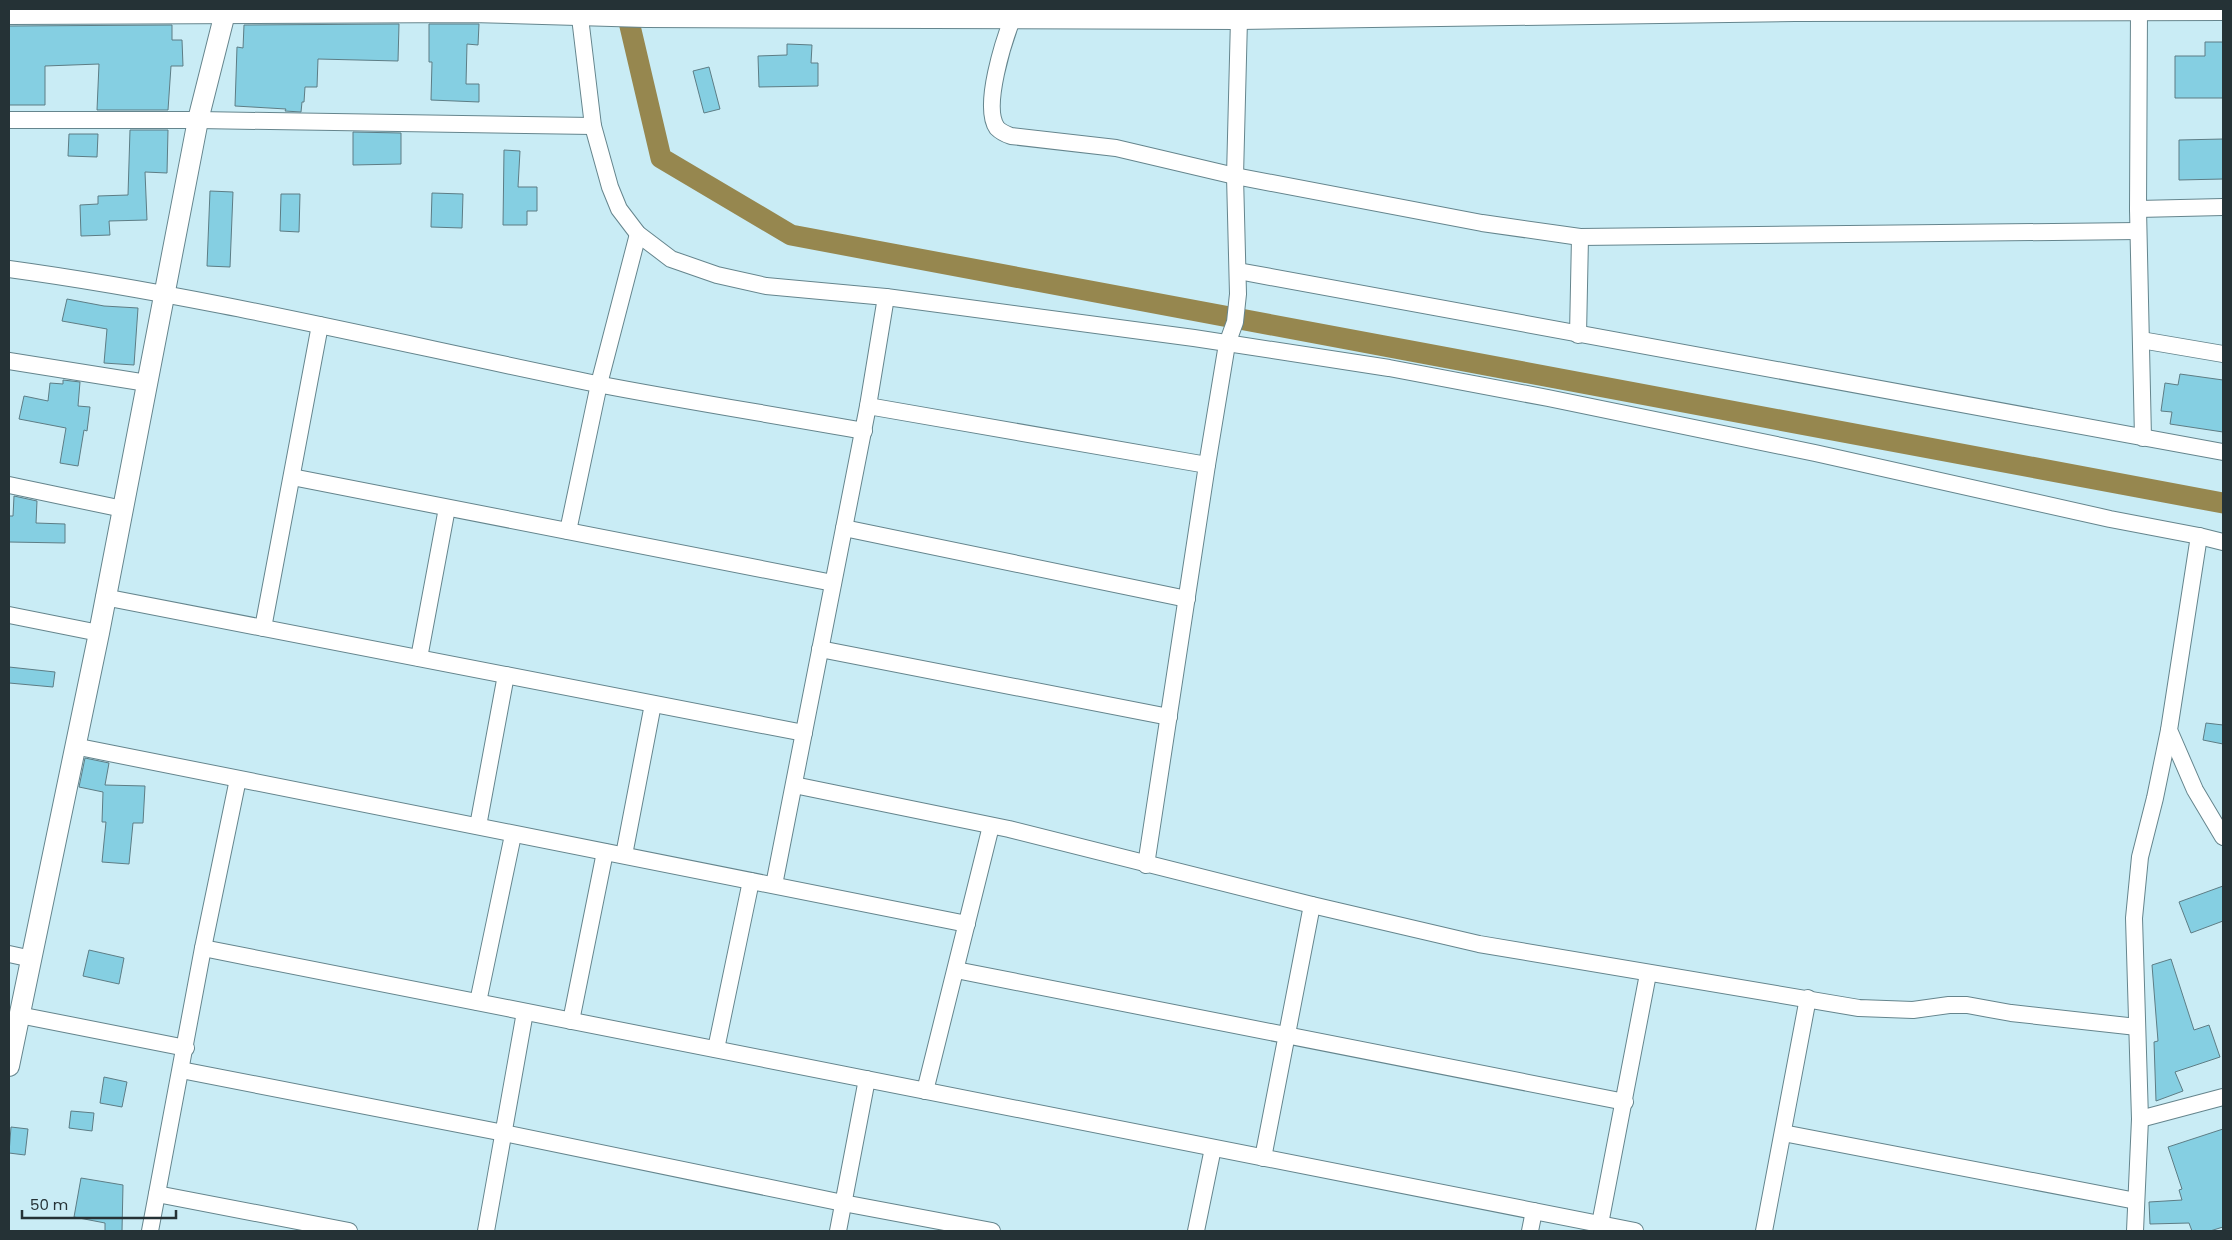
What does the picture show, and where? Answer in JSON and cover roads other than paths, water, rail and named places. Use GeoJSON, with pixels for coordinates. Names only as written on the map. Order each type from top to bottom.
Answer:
{"type":"FeatureCollection","features":[{"type":"Feature","properties":{"kind":"street"},"geometry":{"type":"LineString","coordinates":[[9,14],[51,11],[225,13],[385,10],[579,12],[609,16],[646,17],[682,13],[844,13],[1013,17],[1186,13],[1239,19],[1451,12],[1962,9],[2223,10]]}},
{"type":"Feature","properties":{"kind":"street"},"geometry":{"type":"LineString","coordinates":[[2139,10],[2138,231],[2143,438]]}},
{"type":"Feature","properties":{"kind":"street"},"geometry":{"type":"LineString","coordinates":[[579,12],[593,126],[610,187],[619,209],[638,234],[671,259],[717,275],[766,286],[886,296],[1389,368],[1548,398],[1815,453],[2110,519],[2223,542]]}},
{"type":"Feature","properties":{"kind":"street"},"geometry":{"type":"LineString","coordinates":[[9,1066],[123,509],[198,120],[225,13]]}},
{"type":"Feature","properties":{"kind":"street"},"geometry":{"type":"LineString","coordinates":[[1013,17],[1000,56],[993,93],[993,119],[996,126],[1002,132],[1010,136],[1116,148],[1235,176],[1482,223],[1580,237],[2138,231]]}},
{"type":"Feature","properties":{"kind":"street"},"geometry":{"type":"LineString","coordinates":[[1146,865],[1207,465],[1227,344],[1235,322],[1238,294],[1235,176],[1239,19]]}},
{"type":"Feature","properties":{"kind":"street"},"geometry":{"type":"LineString","coordinates":[[9,120],[198,120],[593,126]]}},
{"type":"Feature","properties":{"kind":"street"},"geometry":{"type":"LineString","coordinates":[[2138,209],[2223,207]]}},
{"type":"Feature","properties":{"kind":"street"},"geometry":{"type":"LineString","coordinates":[[568,532],[599,384],[638,234]]}},
{"type":"Feature","properties":{"kind":"street"},"geometry":{"type":"LineString","coordinates":[[1578,335],[1580,237]]}},
{"type":"Feature","properties":{"kind":"street"},"geometry":{"type":"LineString","coordinates":[[9,269],[164,295],[320,325],[599,384],[864,431]]}},
{"type":"Feature","properties":{"kind":"street"},"geometry":{"type":"LineString","coordinates":[[1238,271],[2223,452]]}},
{"type":"Feature","properties":{"kind":"street"},"geometry":{"type":"LineString","coordinates":[[774,885],[864,431],[886,296]]}},
{"type":"Feature","properties":{"kind":"street"},"geometry":{"type":"LineString","coordinates":[[263,628],[320,325]]}},
{"type":"Feature","properties":{"kind":"street"},"geometry":{"type":"LineString","coordinates":[[2141,340],[2223,354]]}},
{"type":"Feature","properties":{"kind":"street"},"geometry":{"type":"LineString","coordinates":[[9,361],[147,383]]}},
{"type":"Feature","properties":{"kind":"street"},"geometry":{"type":"LineString","coordinates":[[868,406],[1207,465]]}},
{"type":"Feature","properties":{"kind":"street"},"geometry":{"type":"LineString","coordinates":[[292,477],[833,583]]}},
{"type":"Feature","properties":{"kind":"street"},"geometry":{"type":"LineString","coordinates":[[9,485],[123,509]]}},
{"type":"Feature","properties":{"kind":"street"},"geometry":{"type":"LineString","coordinates":[[419,658],[447,508]]}},
{"type":"Feature","properties":{"kind":"street"},"geometry":{"type":"LineString","coordinates":[[844,528],[1187,599]]}},
{"type":"Feature","properties":{"kind":"street"},"geometry":{"type":"LineString","coordinates":[[2135,1231],[2140,1119],[2134,918],[2140,857],[2169,730],[2199,536]]}},
{"type":"Feature","properties":{"kind":"street"},"geometry":{"type":"LineString","coordinates":[[104,597],[804,733]]}},
{"type":"Feature","properties":{"kind":"street"},"geometry":{"type":"LineString","coordinates":[[9,615],[98,633]]}},
{"type":"Feature","properties":{"kind":"street"},"geometry":{"type":"LineString","coordinates":[[820,649],[1169,717]]}},
{"type":"Feature","properties":{"kind":"street"},"geometry":{"type":"LineString","coordinates":[[478,826],[506,675]]}},
{"type":"Feature","properties":{"kind":"street"},"geometry":{"type":"LineString","coordinates":[[624,855],[653,704]]}},
{"type":"Feature","properties":{"kind":"street"},"geometry":{"type":"LineString","coordinates":[[2169,730],[2195,790],[2223,837]]}},
{"type":"Feature","properties":{"kind":"street"},"geometry":{"type":"LineString","coordinates":[[74,746],[967,924]]}},
{"type":"Feature","properties":{"kind":"street"},"geometry":{"type":"LineString","coordinates":[[150,1231],[186,1048],[203,948],[238,779]]}},
{"type":"Feature","properties":{"kind":"street"},"geometry":{"type":"LineString","coordinates":[[794,785],[991,826],[1479,944],[1648,974],[1808,998],[1859,1008],[1913,1010],[1949,1005],[1967,1005],[2010,1013],[2137,1027]]}},
{"type":"Feature","properties":{"kind":"street"},"geometry":{"type":"LineString","coordinates":[[925,1091],[991,826]]}},
{"type":"Feature","properties":{"kind":"street"},"geometry":{"type":"LineString","coordinates":[[478,1002],[513,834]]}},
{"type":"Feature","properties":{"kind":"street"},"geometry":{"type":"LineString","coordinates":[[571,1021],[605,852]]}},
{"type":"Feature","properties":{"kind":"street"},"geometry":{"type":"LineString","coordinates":[[716,1050],[751,881]]}},
{"type":"Feature","properties":{"kind":"street"},"geometry":{"type":"LineString","coordinates":[[1263,1158],[1312,905]]}},
{"type":"Feature","properties":{"kind":"street"},"geometry":{"type":"LineString","coordinates":[[203,948],[1635,1231]]}},
{"type":"Feature","properties":{"kind":"street"},"geometry":{"type":"LineString","coordinates":[[9,954],[32,959]]}},
{"type":"Feature","properties":{"kind":"street"},"geometry":{"type":"LineString","coordinates":[[956,970],[1625,1102]]}},
{"type":"Feature","properties":{"kind":"street"},"geometry":{"type":"LineString","coordinates":[[1600,1224],[1625,1102],[1648,974]]}},
{"type":"Feature","properties":{"kind":"street"},"geometry":{"type":"LineString","coordinates":[[1764,1231],[1808,998]]}},
{"type":"Feature","properties":{"kind":"street"},"geometry":{"type":"LineString","coordinates":[[486,1231],[525,1012]]}},
{"type":"Feature","properties":{"kind":"street"},"geometry":{"type":"LineString","coordinates":[[19,1015],[186,1048]]}},
{"type":"Feature","properties":{"kind":"street"},"geometry":{"type":"LineString","coordinates":[[181,1070],[504,1133],[843,1203],[992,1231]]}},
{"type":"Feature","properties":{"kind":"street"},"geometry":{"type":"LineString","coordinates":[[838,1231],[867,1079]]}},
{"type":"Feature","properties":{"kind":"street"},"geometry":{"type":"LineString","coordinates":[[2140,1119],[2223,1097]]}},
{"type":"Feature","properties":{"kind":"street"},"geometry":{"type":"LineString","coordinates":[[1784,1133],[2136,1201]]}},
{"type":"Feature","properties":{"kind":"street"},"geometry":{"type":"LineString","coordinates":[[1196,1231],[1213,1148]]}},
{"type":"Feature","properties":{"kind":"street"},"geometry":{"type":"LineString","coordinates":[[158,1194],[349,1231]]}},
{"type":"Feature","properties":{"kind":"street"},"geometry":{"type":"LineString","coordinates":[[1530,1231],[1534,1211]]}},
{"type":"Feature","properties":{"kind":"waterway"},"geometry":{"type":"LineString","coordinates":[[626,9],[661,158],[791,235],[2223,503]]}}]}
